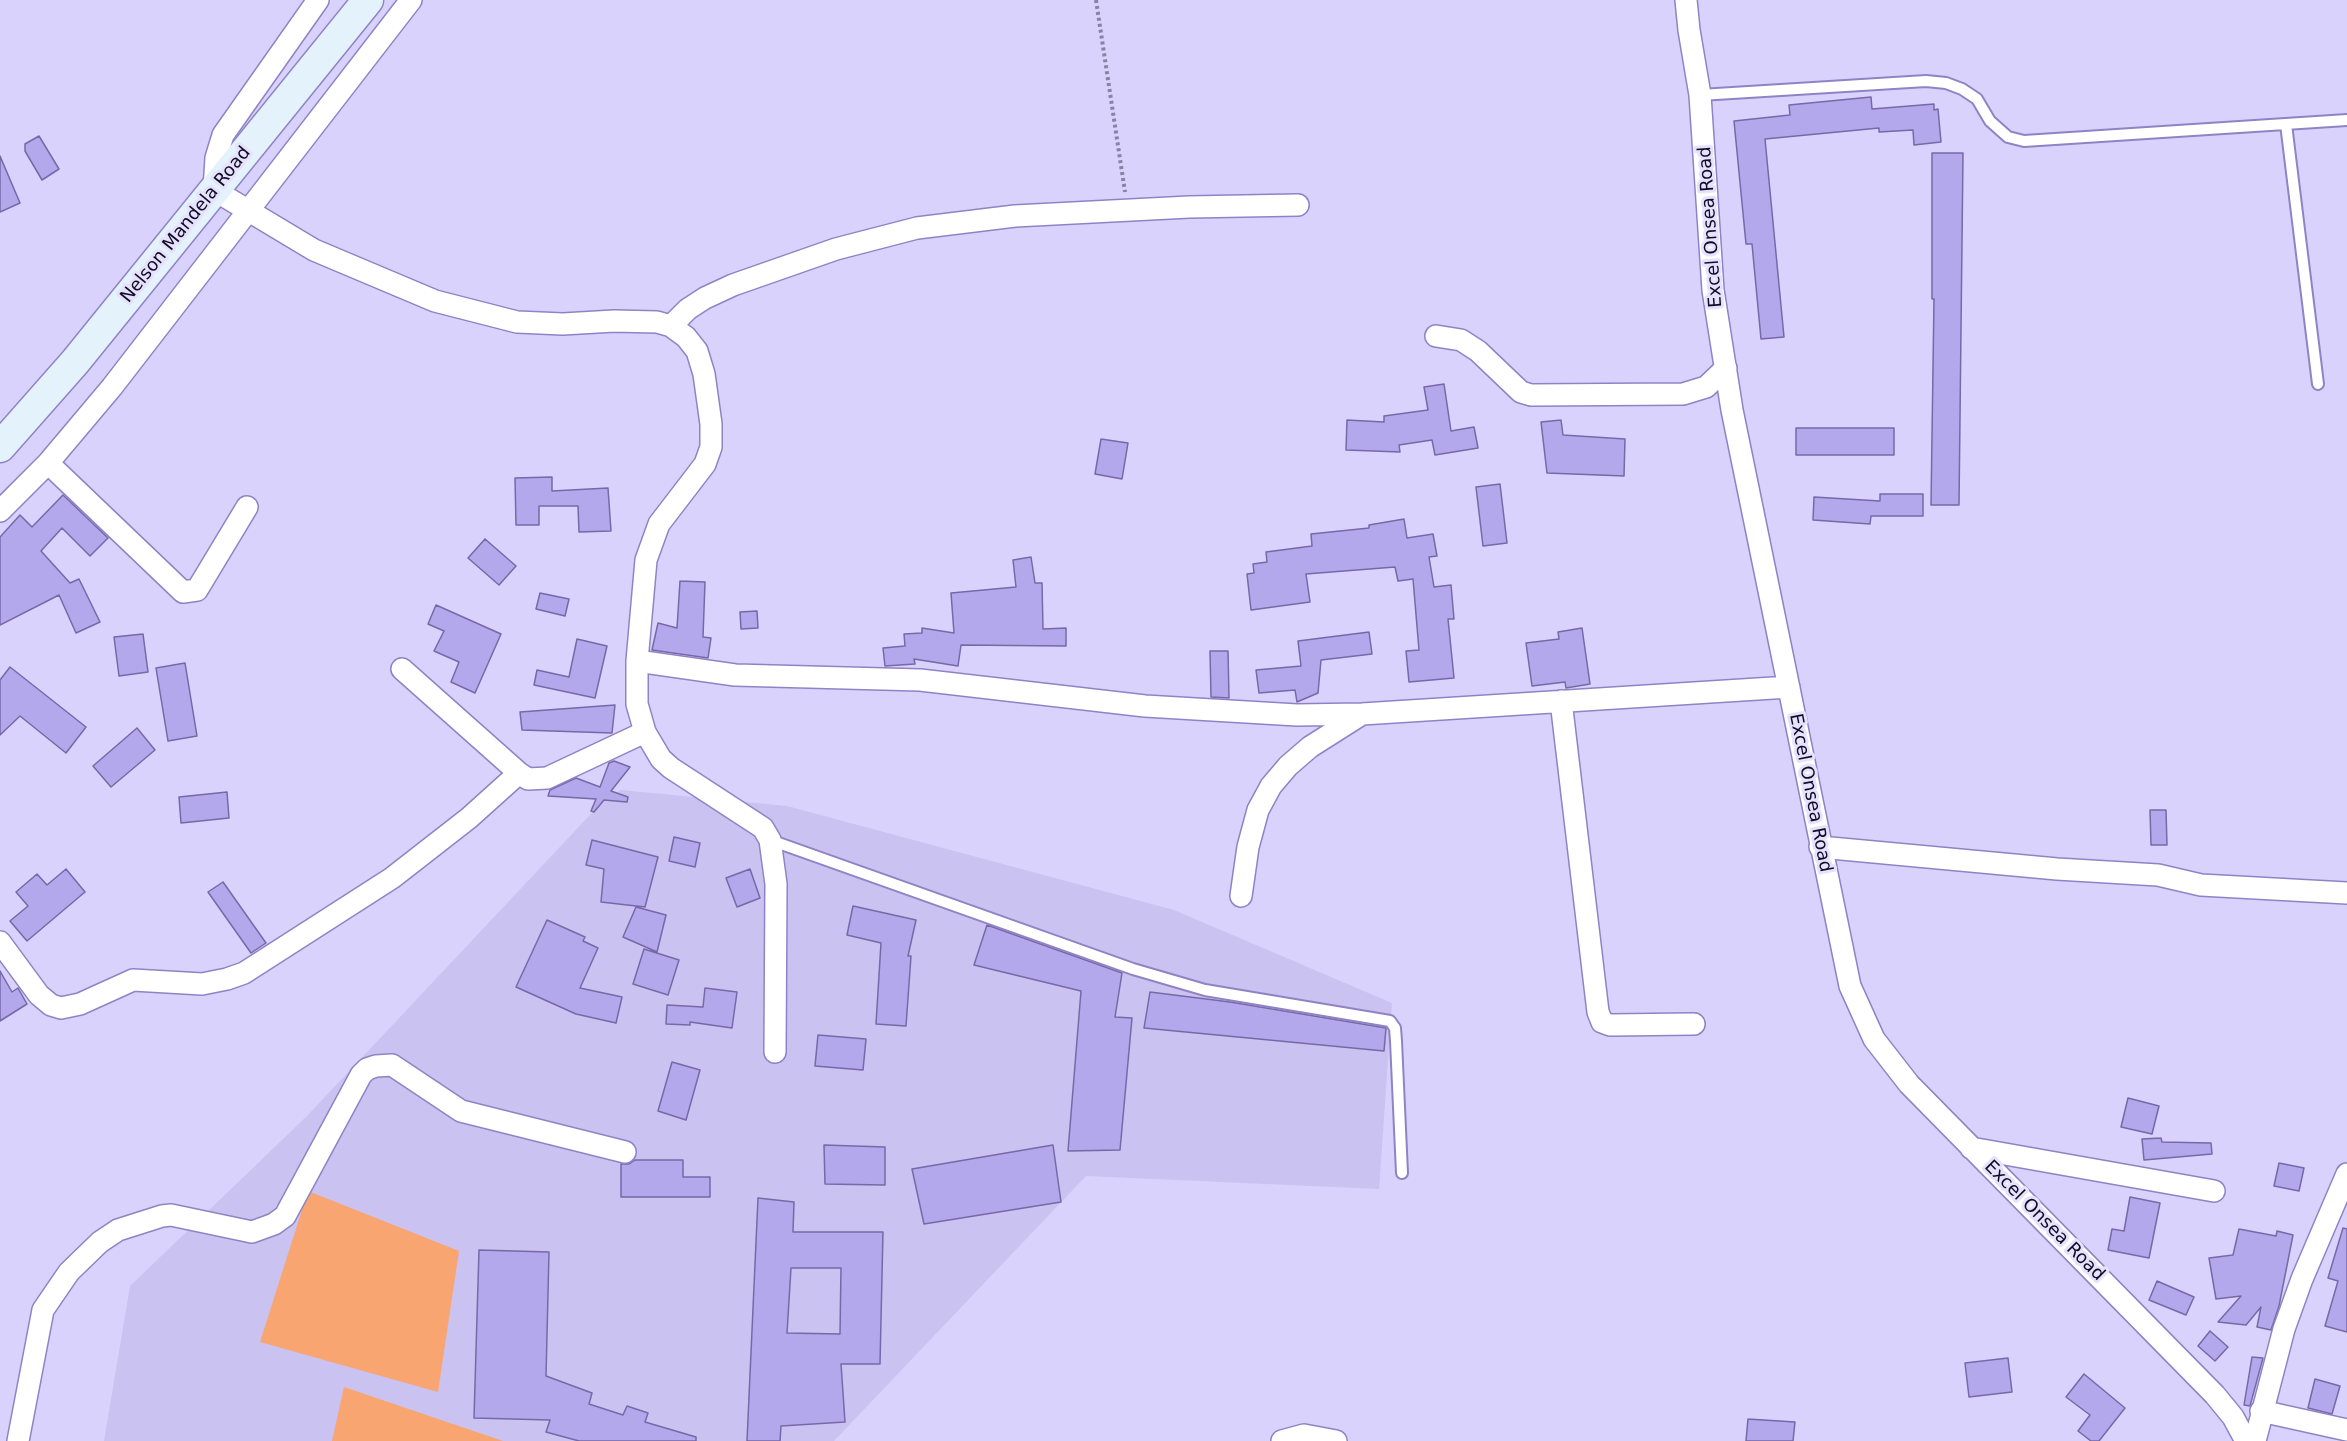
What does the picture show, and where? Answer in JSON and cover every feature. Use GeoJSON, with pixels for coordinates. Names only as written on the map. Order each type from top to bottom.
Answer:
{"type":"FeatureCollection","features":[{"type":"Feature","properties":{"kind":"main road","name":"Nelson Mandela Road"},"geometry":{"type":"LineString","coordinates":[[0,447],[75,362],[368,0]]}},
{"type":"Feature","properties":{"kind":"street"},"geometry":{"type":"LineString","coordinates":[[318,0],[223,135],[216,158],[214,190],[314,250],[435,301],[517,322],[563,324],[614,321],[657,322],[672,326],[686,337],[697,351],[704,374],[711,447],[705,464],[659,524],[646,560],[637,661],[638,704],[645,732],[652,747],[671,768],[763,828],[771,840],[776,884],[775,1052]]}},
{"type":"Feature","properties":{"kind":"street"},"geometry":{"type":"LineString","coordinates":[[0,512],[48,464],[112,387],[411,0]]}},
{"type":"Feature","properties":{"kind":"street","name":"Excel Onsea Road"},"geometry":{"type":"LineString","coordinates":[[1686,0],[1700,95],[1713,290],[1758,545],[1790,687],[1820,847],[1850,986],[1863,1019],[1888,1058],[1971,1148],[2215,1395],[2233,1417],[2246,1441]]}},
{"type":"Feature","properties":{"kind":"street"},"geometry":{"type":"LineString","coordinates":[[672,326],[688,309],[705,297],[733,285],[826,253],[917,228],[1015,216],[1128,212],[1189,207],[1298,206]]}},
{"type":"Feature","properties":{"kind":"street"},"geometry":{"type":"LineString","coordinates":[[1436,336],[1461,340],[1478,351],[1521,392],[1531,395],[1683,394],[1706,387],[1726,368]]}},
{"type":"Feature","properties":{"kind":"street"},"geometry":{"type":"LineString","coordinates":[[48,464],[183,592],[197,590],[247,507]]}},
{"type":"Feature","properties":{"kind":"street"},"geometry":{"type":"LineString","coordinates":[[637,661],[735,675],[920,680],[1198,710],[1296,715],[1362,714],[1790,687]]}},
{"type":"Feature","properties":{"kind":"street"},"geometry":{"type":"LineString","coordinates":[[402,669],[519,773],[535,780],[547,778],[645,732]]}},
{"type":"Feature","properties":{"kind":"street"},"geometry":{"type":"LineString","coordinates":[[1561,701],[1598,1012],[1602,1022],[1610,1025],[1694,1024]]}},
{"type":"Feature","properties":{"kind":"street"},"geometry":{"type":"LineString","coordinates":[[1240,896],[1248,847],[1258,810],[1271,786],[1288,766],[1310,747],[1362,714]]}},
{"type":"Feature","properties":{"kind":"street"},"geometry":{"type":"LineString","coordinates":[[0,942],[39,995],[51,1005],[61,1008],[80,1004],[133,980],[202,984],[227,980],[252,968],[392,878],[469,818],[519,773]]}},
{"type":"Feature","properties":{"kind":"street"},"geometry":{"type":"LineString","coordinates":[[1820,847],[2057,869],[2158,875],[2201,885],[2347,893]]}},
{"type":"Feature","properties":{"kind":"street"},"geometry":{"type":"LineString","coordinates":[[18,1441],[43,1310],[69,1272],[100,1242],[118,1230],[162,1216],[171,1215],[252,1232],[274,1224],[285,1216],[361,1075],[367,1069],[392,1065],[461,1111],[625,1152]]}},
{"type":"Feature","properties":{"kind":"street"},"geometry":{"type":"LineString","coordinates":[[1971,1148],[2214,1191]]}},
{"type":"Feature","properties":{"kind":"street"},"geometry":{"type":"LineString","coordinates":[[2255,1441],[2261,1412],[2298,1289],[2347,1174]]}},
{"type":"Feature","properties":{"kind":"street"},"geometry":{"type":"LineString","coordinates":[[2261,1412],[2347,1430]]}},
{"type":"Feature","properties":{"kind":"street"},"geometry":{"type":"LineString","coordinates":[[1282,1441],[1304,1435],[1336,1441]]}},
{"type":"Feature","properties":{"kind":"lane"},"geometry":{"type":"LineString","coordinates":[[1700,95],[1926,81],[1946,83],[1962,89],[1977,99],[1990,121],[2008,137],[2024,141],[2347,120]]}},
{"type":"Feature","properties":{"kind":"lane"},"geometry":{"type":"LineString","coordinates":[[2286,124],[2318,384]]}},
{"type":"Feature","properties":{"kind":"lane"},"geometry":{"type":"LineString","coordinates":[[771,840],[1133,969],[1205,990],[1390,1021],[1395,1028],[1402,1173]]}},
{"type":"Feature","properties":{"kind":"path"},"geometry":{"type":"LineString","coordinates":[[1096,0],[1128,212]]}},
{"type":"Feature","properties":{"kind":"shaded area"},"geometry":{"type":"Polygon","coordinates":[[[621,790],[787,806],[1174,910],[1392,1003],[1379,1189],[1086,1176],[834,1441],[104,1441],[130,1286],[307,1116],[604,800],[621,790]]]}},
{"type":"Feature","properties":{"kind":"shaded area"},"geometry":{"type":"Polygon","coordinates":[[[308,1191],[459,1251],[438,1392],[260,1342],[308,1191]]]}},
{"type":"Feature","properties":{"kind":"shaded area"},"geometry":{"type":"Polygon","coordinates":[[[344,1387],[503,1441],[332,1441],[344,1387]]]}},
{"type":"Feature","properties":{"kind":"building"},"geometry":{"type":"Polygon","coordinates":[[[1871,97],[1872,109],[1934,104],[1934,110],[1938,109],[1941,142],[1914,145],[1913,130],[1879,132],[1879,128],[1765,139],[1784,337],[1761,339],[1752,244],[1746,244],[1734,121],[1790,115],[1789,105],[1871,97]]]}},
{"type":"Feature","properties":{"kind":"building"},"geometry":{"type":"Polygon","coordinates":[[[39,136],[59,169],[42,180],[25,151],[25,144],[39,136]]]}},
{"type":"Feature","properties":{"kind":"building"},"geometry":{"type":"Polygon","coordinates":[[[1932,153],[1963,153],[1959,505],[1931,505],[1934,299],[1932,299],[1932,153]]]}},
{"type":"Feature","properties":{"kind":"building"},"geometry":{"type":"Polygon","coordinates":[[[0,156],[20,203],[0,212],[0,156]]]}},
{"type":"Feature","properties":{"kind":"building"},"geometry":{"type":"Polygon","coordinates":[[[1444,384],[1451,431],[1474,427],[1478,448],[1435,455],[1432,440],[1399,445],[1400,452],[1346,450],[1347,420],[1384,422],[1384,416],[1428,410],[1424,387],[1444,384]]]}},
{"type":"Feature","properties":{"kind":"building"},"geometry":{"type":"Polygon","coordinates":[[[1561,420],[1563,435],[1625,439],[1624,476],[1547,473],[1541,422],[1561,420]]]}},
{"type":"Feature","properties":{"kind":"building"},"geometry":{"type":"Polygon","coordinates":[[[1796,428],[1894,428],[1894,455],[1796,455],[1796,428]]]}},
{"type":"Feature","properties":{"kind":"building"},"geometry":{"type":"Polygon","coordinates":[[[1101,439],[1128,443],[1122,479],[1095,474],[1101,439]]]}},
{"type":"Feature","properties":{"kind":"building"},"geometry":{"type":"Polygon","coordinates":[[[552,477],[552,491],[608,488],[611,531],[579,532],[578,506],[539,506],[539,525],[516,525],[515,478],[552,477]]]}},
{"type":"Feature","properties":{"kind":"building"},"geometry":{"type":"Polygon","coordinates":[[[1500,484],[1507,543],[1483,546],[1476,487],[1500,484]]]}},
{"type":"Feature","properties":{"kind":"building"},"geometry":{"type":"Polygon","coordinates":[[[1880,494],[1923,494],[1923,516],[1871,516],[1870,524],[1813,520],[1814,497],[1880,501],[1880,494]]]}},
{"type":"Feature","properties":{"kind":"building"},"geometry":{"type":"Polygon","coordinates":[[[63,495],[108,538],[90,556],[62,528],[41,551],[70,583],[79,579],[100,622],[76,633],[59,595],[0,625],[0,537],[20,515],[32,527],[63,495]]]}},
{"type":"Feature","properties":{"kind":"building"},"geometry":{"type":"Polygon","coordinates":[[[1404,519],[1407,538],[1433,534],[1437,556],[1429,557],[1434,587],[1451,585],[1454,619],[1448,619],[1454,678],[1409,682],[1406,651],[1419,650],[1413,579],[1398,581],[1395,567],[1306,574],[1310,602],[1251,610],[1247,574],[1254,573],[1253,564],[1267,562],[1266,552],[1312,546],[1311,534],[1369,528],[1369,525],[1404,519]]]}},
{"type":"Feature","properties":{"kind":"building"},"geometry":{"type":"Polygon","coordinates":[[[485,539],[516,566],[499,585],[468,558],[485,539]]]}},
{"type":"Feature","properties":{"kind":"building"},"geometry":{"type":"Polygon","coordinates":[[[1031,557],[1035,583],[1042,583],[1043,629],[1066,628],[1066,646],[961,645],[958,666],[914,659],[915,664],[885,666],[883,648],[905,646],[904,634],[922,633],[922,628],[954,633],[951,593],[1016,587],[1013,560],[1031,557]]]}},
{"type":"Feature","properties":{"kind":"building"},"geometry":{"type":"Polygon","coordinates":[[[680,581],[705,582],[703,637],[711,638],[708,658],[652,650],[658,623],[677,628],[680,581]]]}},
{"type":"Feature","properties":{"kind":"building"},"geometry":{"type":"Polygon","coordinates":[[[540,593],[569,599],[565,616],[536,609],[540,593]]]}},
{"type":"Feature","properties":{"kind":"building"},"geometry":{"type":"Polygon","coordinates":[[[436,605],[501,634],[475,693],[451,682],[459,662],[434,651],[444,631],[428,624],[436,605]]]}},
{"type":"Feature","properties":{"kind":"building"},"geometry":{"type":"Polygon","coordinates":[[[757,611],[758,628],[741,629],[740,612],[757,611]]]}},
{"type":"Feature","properties":{"kind":"building"},"geometry":{"type":"Polygon","coordinates":[[[1582,628],[1590,684],[1566,688],[1565,682],[1532,686],[1526,643],[1559,639],[1558,632],[1582,628]]]}},
{"type":"Feature","properties":{"kind":"building"},"geometry":{"type":"Polygon","coordinates":[[[1369,632],[1372,654],[1321,660],[1318,693],[1297,702],[1295,690],[1259,693],[1256,670],[1301,666],[1298,641],[1369,632]]]}},
{"type":"Feature","properties":{"kind":"building"},"geometry":{"type":"Polygon","coordinates":[[[143,634],[148,672],[119,676],[114,637],[143,634]]]}},
{"type":"Feature","properties":{"kind":"building"},"geometry":{"type":"Polygon","coordinates":[[[577,639],[607,646],[595,698],[534,685],[537,670],[569,677],[577,639]]]}},
{"type":"Feature","properties":{"kind":"building"},"geometry":{"type":"Polygon","coordinates":[[[1210,651],[1228,651],[1229,698],[1211,697],[1210,651]]]}},
{"type":"Feature","properties":{"kind":"building"},"geometry":{"type":"Polygon","coordinates":[[[185,663],[197,736],[168,741],[156,668],[185,663]]]}},
{"type":"Feature","properties":{"kind":"building"},"geometry":{"type":"Polygon","coordinates":[[[10,667],[86,727],[66,753],[20,716],[0,735],[0,680],[10,667]]]}},
{"type":"Feature","properties":{"kind":"building"},"geometry":{"type":"Polygon","coordinates":[[[615,705],[612,733],[522,730],[520,712],[615,705]]]}},
{"type":"Feature","properties":{"kind":"building"},"geometry":{"type":"Polygon","coordinates":[[[137,728],[155,750],[111,787],[93,766],[137,728]]]}},
{"type":"Feature","properties":{"kind":"building"},"geometry":{"type":"Polygon","coordinates":[[[614,761],[630,767],[611,791],[628,797],[627,802],[604,800],[594,812],[591,811],[596,799],[548,796],[550,790],[576,778],[600,787],[609,763],[614,761]]]}},
{"type":"Feature","properties":{"kind":"building"},"geometry":{"type":"Polygon","coordinates":[[[227,792],[229,818],[181,823],[179,797],[227,792]]]}},
{"type":"Feature","properties":{"kind":"building"},"geometry":{"type":"Polygon","coordinates":[[[2150,810],[2166,810],[2167,845],[2151,845],[2150,810]]]}},
{"type":"Feature","properties":{"kind":"building"},"geometry":{"type":"Polygon","coordinates":[[[674,837],[700,843],[695,867],[669,861],[674,837]]]}},
{"type":"Feature","properties":{"kind":"building"},"geometry":{"type":"Polygon","coordinates":[[[592,840],[658,857],[645,907],[601,902],[604,869],[586,865],[592,840]]]}},
{"type":"Feature","properties":{"kind":"building"},"geometry":{"type":"Polygon","coordinates":[[[66,869],[85,892],[27,941],[10,921],[28,906],[16,892],[37,874],[47,885],[66,869]]]}},
{"type":"Feature","properties":{"kind":"building"},"geometry":{"type":"Polygon","coordinates":[[[750,869],[760,898],[737,907],[726,878],[750,869]]]}},
{"type":"Feature","properties":{"kind":"building"},"geometry":{"type":"Polygon","coordinates":[[[223,882],[266,943],[251,953],[208,892],[223,882]]]}},
{"type":"Feature","properties":{"kind":"building"},"geometry":{"type":"Polygon","coordinates":[[[853,906],[916,920],[908,956],[911,956],[906,1026],[876,1024],[881,943],[847,935],[853,906]]]}},
{"type":"Feature","properties":{"kind":"building"},"geometry":{"type":"Polygon","coordinates":[[[636,907],[666,915],[657,952],[623,937],[636,907]]]}},
{"type":"Feature","properties":{"kind":"building"},"geometry":{"type":"Polygon","coordinates":[[[547,920],[585,937],[583,941],[598,948],[580,988],[622,997],[616,1023],[576,1014],[516,987],[547,920]]]}},
{"type":"Feature","properties":{"kind":"building"},"geometry":{"type":"Polygon","coordinates":[[[987,925],[1122,973],[1115,1017],[1132,1018],[1120,1150],[1068,1151],[1081,991],[974,965],[987,925]]]}},
{"type":"Feature","properties":{"kind":"building"},"geometry":{"type":"Polygon","coordinates":[[[644,949],[679,960],[668,995],[633,984],[644,949]]]}},
{"type":"Feature","properties":{"kind":"building"},"geometry":{"type":"Polygon","coordinates":[[[0,971],[12,992],[18,988],[27,1004],[0,1021],[0,971]]]}},
{"type":"Feature","properties":{"kind":"building"},"geometry":{"type":"Polygon","coordinates":[[[705,988],[737,992],[732,1028],[690,1022],[690,1025],[666,1024],[667,1005],[703,1007],[705,988]]]}},
{"type":"Feature","properties":{"kind":"building"},"geometry":{"type":"Polygon","coordinates":[[[1150,992],[1230,1002],[1386,1028],[1384,1051],[1144,1028],[1150,992]]]}},
{"type":"Feature","properties":{"kind":"building"},"geometry":{"type":"Polygon","coordinates":[[[818,1035],[866,1039],[863,1070],[815,1066],[818,1035]]]}},
{"type":"Feature","properties":{"kind":"building"},"geometry":{"type":"Polygon","coordinates":[[[672,1062],[700,1070],[686,1120],[658,1111],[672,1062]]]}},
{"type":"Feature","properties":{"kind":"building"},"geometry":{"type":"Polygon","coordinates":[[[2128,1098],[2159,1106],[2152,1134],[2121,1127],[2128,1098]]]}},
{"type":"Feature","properties":{"kind":"building"},"geometry":{"type":"Polygon","coordinates":[[[2161,1138],[2162,1142],[2211,1143],[2212,1154],[2144,1160],[2142,1139],[2161,1138]]]}},
{"type":"Feature","properties":{"kind":"building"},"geometry":{"type":"Polygon","coordinates":[[[824,1145],[885,1147],[885,1185],[825,1184],[824,1145]]]}},
{"type":"Feature","properties":{"kind":"building"},"geometry":{"type":"Polygon","coordinates":[[[1053,1145],[1061,1202],[924,1224],[912,1169],[1053,1145]]]}},
{"type":"Feature","properties":{"kind":"building"},"geometry":{"type":"Polygon","coordinates":[[[635,1160],[683,1160],[683,1177],[710,1177],[710,1197],[621,1197],[621,1164],[629,1164],[635,1160]]]}},
{"type":"Feature","properties":{"kind":"building"},"geometry":{"type":"Polygon","coordinates":[[[2279,1163],[2304,1168],[2299,1191],[2274,1186],[2279,1163]]]}},
{"type":"Feature","properties":{"kind":"building"},"geometry":{"type":"Polygon","coordinates":[[[2130,1197],[2160,1203],[2149,1258],[2108,1250],[2112,1229],[2124,1231],[2130,1197]]]}},
{"type":"Feature","properties":{"kind":"building"},"geometry":{"type":"Polygon","coordinates":[[[758,1198],[794,1202],[793,1232],[883,1232],[880,1364],[841,1364],[845,1422],[781,1426],[780,1441],[747,1441],[758,1198]],[[791,1268],[787,1333],[840,1334],[841,1268],[791,1268]]]}},
{"type":"Feature","properties":{"kind":"building"},"geometry":{"type":"Polygon","coordinates":[[[2343,1228],[2347,1229],[2347,1332],[2325,1326],[2338,1281],[2328,1278],[2343,1228]]]}},
{"type":"Feature","properties":{"kind":"building"},"geometry":{"type":"Polygon","coordinates":[[[2239,1229],[2276,1236],[2277,1231],[2293,1235],[2279,1306],[2271,1330],[2257,1327],[2261,1307],[2246,1325],[2218,1322],[2241,1296],[2216,1299],[2209,1258],[2233,1255],[2239,1229]]]}},
{"type":"Feature","properties":{"kind":"building"},"geometry":{"type":"Polygon","coordinates":[[[479,1250],[549,1252],[546,1376],[592,1393],[589,1404],[623,1415],[627,1406],[648,1413],[645,1422],[696,1437],[696,1441],[579,1441],[546,1432],[550,1420],[474,1418],[479,1250]]]}},
{"type":"Feature","properties":{"kind":"building"},"geometry":{"type":"Polygon","coordinates":[[[2157,1281],[2194,1297],[2186,1315],[2149,1300],[2157,1281]]]}},
{"type":"Feature","properties":{"kind":"building"},"geometry":{"type":"Polygon","coordinates":[[[2210,1331],[2228,1347],[2215,1361],[2198,1346],[2210,1331]]]}},
{"type":"Feature","properties":{"kind":"building"},"geometry":{"type":"Polygon","coordinates":[[[2252,1357],[2263,1358],[2250,1406],[2244,1405],[2252,1357]]]}},
{"type":"Feature","properties":{"kind":"building"},"geometry":{"type":"Polygon","coordinates":[[[2008,1358],[2012,1392],[1969,1397],[1965,1363],[2008,1358]]]}},
{"type":"Feature","properties":{"kind":"building"},"geometry":{"type":"Polygon","coordinates":[[[2084,1374],[2125,1408],[2099,1441],[2091,1441],[2078,1431],[2090,1415],[2066,1397],[2084,1374]]]}},
{"type":"Feature","properties":{"kind":"building"},"geometry":{"type":"Polygon","coordinates":[[[2315,1379],[2340,1386],[2332,1414],[2308,1408],[2315,1379]]]}},
{"type":"Feature","properties":{"kind":"building"},"geometry":{"type":"Polygon","coordinates":[[[1748,1419],[1795,1422],[1793,1441],[1746,1441],[1748,1419]]]}}]}
